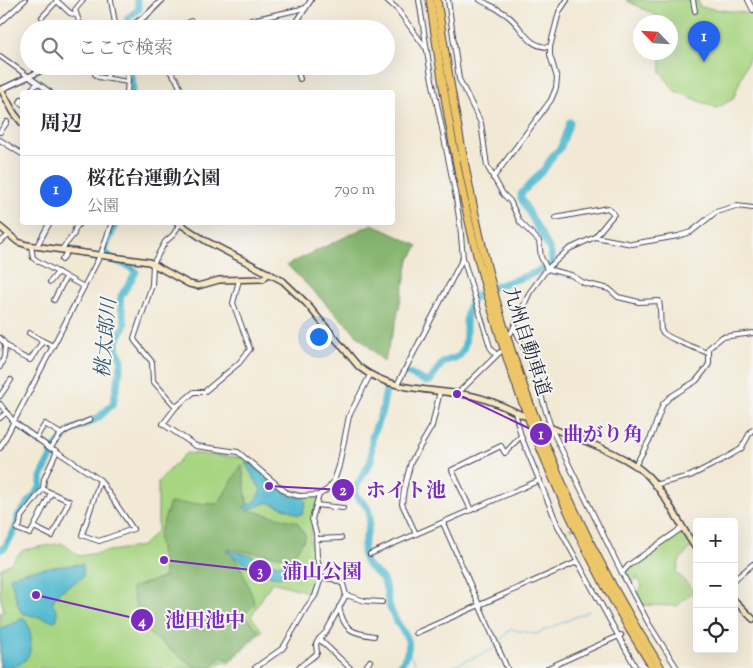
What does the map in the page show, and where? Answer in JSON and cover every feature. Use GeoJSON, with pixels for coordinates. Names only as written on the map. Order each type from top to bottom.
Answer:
{"type":"FeatureCollection","features":[{"type":"Feature","properties":{"kind":"highway","name":"九州自動車道"},"geometry":{"type":"LineString","coordinates":[[430,0],[460,183],[485,286],[509,362],[538,442],[572,518],[610,594],[653,668]]}},
{"type":"Feature","properties":{"kind":"highway","name":"九州自動車道"},"geometry":{"type":"LineString","coordinates":[[437,0],[454,108],[478,228],[492,284],[516,360],[545,440],[578,515],[616,590],[661,668]]}},
{"type":"Feature","properties":{"kind":"main road"},"geometry":{"type":"LineString","coordinates":[[0,88],[20,120]]}},
{"type":"Feature","properties":{"kind":"main road"},"geometry":{"type":"LineString","coordinates":[[182,225],[225,251],[283,281],[306,303],[352,358],[370,375],[384,382],[397,385],[485,399],[524,416]]}},
{"type":"Feature","properties":{"kind":"main road"},"geometry":{"type":"LineString","coordinates":[[0,227],[18,242],[34,246],[140,260],[153,264],[188,284],[198,286],[219,280],[263,279],[269,273]]}},
{"type":"Feature","properties":{"kind":"main road"},"geometry":{"type":"LineString","coordinates":[[545,425],[622,458],[635,466],[647,476],[665,499],[693,544]]}},
{"type":"Feature","properties":{"kind":"main road"},"geometry":{"type":"LineString","coordinates":[[738,604],[753,619]]}},
{"type":"Feature","properties":{"kind":"street"},"geometry":{"type":"LineString","coordinates":[[0,23],[25,0]]}},
{"type":"Feature","properties":{"kind":"street"},"geometry":{"type":"LineString","coordinates":[[78,20],[75,10],[82,0]]}},
{"type":"Feature","properties":{"kind":"street"},"geometry":{"type":"LineString","coordinates":[[111,0],[114,20]]}},
{"type":"Feature","properties":{"kind":"street"},"geometry":{"type":"LineString","coordinates":[[140,20],[162,0]]}},
{"type":"Feature","properties":{"kind":"street"},"geometry":{"type":"LineString","coordinates":[[298,20],[311,0]]}},
{"type":"Feature","properties":{"kind":"street"},"geometry":{"type":"LineString","coordinates":[[386,0],[397,9],[428,51]]}},
{"type":"Feature","properties":{"kind":"street"},"geometry":{"type":"LineString","coordinates":[[419,0],[455,192],[463,258],[490,347],[498,353],[457,394]]}},
{"type":"Feature","properties":{"kind":"street"},"geometry":{"type":"LineString","coordinates":[[448,0],[459,79],[481,123],[487,166],[503,194],[510,201],[520,222],[539,241],[541,257],[547,269],[571,275],[584,283],[609,289],[618,297],[639,302],[659,301],[663,333],[708,353]]}},
{"type":"Feature","properties":{"kind":"street"},"geometry":{"type":"LineString","coordinates":[[480,0],[508,16],[529,40],[543,48],[550,47]]}},
{"type":"Feature","properties":{"kind":"street"},"geometry":{"type":"LineString","coordinates":[[493,178],[554,94],[557,78],[550,56],[550,47],[559,12],[567,0]]}},
{"type":"Feature","properties":{"kind":"street"},"geometry":{"type":"LineString","coordinates":[[693,0],[694,11]]}},
{"type":"Feature","properties":{"kind":"street"},"geometry":{"type":"LineString","coordinates":[[748,0],[753,10]]}},
{"type":"Feature","properties":{"kind":"street"},"geometry":{"type":"LineString","coordinates":[[42,17],[57,1],[70,13],[76,15]]}},
{"type":"Feature","properties":{"kind":"street"},"geometry":{"type":"LineString","coordinates":[[251,20],[306,8]]}},
{"type":"Feature","properties":{"kind":"street"},"geometry":{"type":"LineString","coordinates":[[0,56],[20,71]]}},
{"type":"Feature","properties":{"kind":"street"},"geometry":{"type":"LineString","coordinates":[[25,75],[47,90]]}},
{"type":"Feature","properties":{"kind":"street"},"geometry":{"type":"LineString","coordinates":[[0,88],[32,75]]}},
{"type":"Feature","properties":{"kind":"street"},"geometry":{"type":"LineString","coordinates":[[98,75],[128,82]]}},
{"type":"Feature","properties":{"kind":"street"},"geometry":{"type":"LineString","coordinates":[[127,75],[128,90]]}},
{"type":"Feature","properties":{"kind":"street"},"geometry":{"type":"LineString","coordinates":[[173,75],[181,90]]}},
{"type":"Feature","properties":{"kind":"street"},"geometry":{"type":"LineString","coordinates":[[299,75],[300,79]]}},
{"type":"Feature","properties":{"kind":"street"},"geometry":{"type":"LineString","coordinates":[[30,90],[37,84]]}},
{"type":"Feature","properties":{"kind":"street"},"geometry":{"type":"LineString","coordinates":[[0,132],[7,122]]}},
{"type":"Feature","properties":{"kind":"street"},"geometry":{"type":"LineString","coordinates":[[0,140],[20,153]]}},
{"type":"Feature","properties":{"kind":"street"},"geometry":{"type":"LineString","coordinates":[[595,237],[632,244],[678,236],[691,232],[716,212],[736,206],[753,208]]}},
{"type":"Feature","properties":{"kind":"street"},"geometry":{"type":"LineString","coordinates":[[511,333],[530,292],[547,269],[569,249],[595,237],[614,214],[608,208],[555,218]]}},
{"type":"Feature","properties":{"kind":"street"},"geometry":{"type":"LineString","coordinates":[[48,225],[34,246],[33,258],[84,287]]}},
{"type":"Feature","properties":{"kind":"street"},"geometry":{"type":"LineString","coordinates":[[62,260],[78,225]]}},
{"type":"Feature","properties":{"kind":"street"},"geometry":{"type":"LineString","coordinates":[[0,448],[101,254],[111,225]]}},
{"type":"Feature","properties":{"kind":"street"},"geometry":{"type":"LineString","coordinates":[[176,407],[153,381],[152,362],[134,338],[152,285],[153,264],[165,242],[178,225]]}},
{"type":"Feature","properties":{"kind":"street"},"geometry":{"type":"LineString","coordinates":[[0,242],[9,235]]}},
{"type":"Feature","properties":{"kind":"street"},"geometry":{"type":"LineString","coordinates":[[397,385],[463,258]]}},
{"type":"Feature","properties":{"kind":"street"},"geometry":{"type":"LineString","coordinates":[[50,282],[58,272]]}},
{"type":"Feature","properties":{"kind":"street"},"geometry":{"type":"LineString","coordinates":[[54,300],[66,277]]}},
{"type":"Feature","properties":{"kind":"street"},"geometry":{"type":"LineString","coordinates":[[239,280],[233,303],[250,349],[239,363],[204,392],[194,392],[176,407],[163,424],[196,446],[238,452],[287,493],[299,496],[318,495],[328,489],[334,481],[340,466],[349,416],[370,375]]}},
{"type":"Feature","properties":{"kind":"street"},"geometry":{"type":"LineString","coordinates":[[514,327],[532,365],[551,428],[622,573],[649,624],[677,668]]}},
{"type":"Feature","properties":{"kind":"street"},"geometry":{"type":"LineString","coordinates":[[29,333],[53,346]]}},
{"type":"Feature","properties":{"kind":"street"},"geometry":{"type":"LineString","coordinates":[[635,466],[651,437],[663,404],[670,397],[696,381],[709,364],[709,348],[722,337],[753,333]]}},
{"type":"Feature","properties":{"kind":"street"},"geometry":{"type":"LineString","coordinates":[[0,338],[5,346],[19,356],[30,360],[43,341]]}},
{"type":"Feature","properties":{"kind":"street"},"geometry":{"type":"LineString","coordinates":[[0,367],[4,357],[5,346]]}},
{"type":"Feature","properties":{"kind":"street"},"geometry":{"type":"LineString","coordinates":[[0,396],[11,380]]}},
{"type":"Feature","properties":{"kind":"street"},"geometry":{"type":"LineString","coordinates":[[416,534],[402,504],[404,489],[411,462],[432,426],[440,391]]}},
{"type":"Feature","properties":{"kind":"street"},"geometry":{"type":"LineString","coordinates":[[0,404],[14,422],[100,480],[133,530],[99,541],[82,535],[100,480]]}},
{"type":"Feature","properties":{"kind":"street"},"geometry":{"type":"LineString","coordinates":[[0,418],[7,412]]}},
{"type":"Feature","properties":{"kind":"street"},"geometry":{"type":"LineString","coordinates":[[515,412],[521,436],[558,526],[636,668]]}},
{"type":"Feature","properties":{"kind":"street"},"geometry":{"type":"LineString","coordinates":[[50,448],[61,434],[71,427],[90,420]]}},
{"type":"Feature","properties":{"kind":"street"},"geometry":{"type":"LineString","coordinates":[[36,438],[45,424],[61,434]]}},
{"type":"Feature","properties":{"kind":"street"},"geometry":{"type":"LineString","coordinates":[[654,485],[690,476],[720,461],[741,449],[753,430]]}},
{"type":"Feature","properties":{"kind":"street"},"geometry":{"type":"LineString","coordinates":[[471,510],[452,470],[501,446],[505,453],[521,436]]}},
{"type":"Feature","properties":{"kind":"street"},"geometry":{"type":"LineString","coordinates":[[52,493],[30,534],[18,529],[21,517],[43,489],[44,480],[57,451]]}},
{"type":"Feature","properties":{"kind":"street"},"geometry":{"type":"LineString","coordinates":[[370,554],[540,480]]}},
{"type":"Feature","properties":{"kind":"street"},"geometry":{"type":"LineString","coordinates":[[34,527],[52,536],[69,501],[43,489]]}},
{"type":"Feature","properties":{"kind":"street"},"geometry":{"type":"LineString","coordinates":[[255,668],[283,648],[315,596],[321,578],[317,557],[317,539],[312,519],[318,495]]}},
{"type":"Feature","properties":{"kind":"street"},"geometry":{"type":"LineString","coordinates":[[316,505],[343,508]]}},
{"type":"Feature","properties":{"kind":"street"},"geometry":{"type":"LineString","coordinates":[[589,522],[594,517]]}},
{"type":"Feature","properties":{"kind":"street"},"geometry":{"type":"LineString","coordinates":[[443,523],[507,668]]}},
{"type":"Feature","properties":{"kind":"street"},"geometry":{"type":"LineString","coordinates":[[622,573],[643,554],[682,528]]}},
{"type":"Feature","properties":{"kind":"street"},"geometry":{"type":"LineString","coordinates":[[317,539],[341,538]]}},
{"type":"Feature","properties":{"kind":"street"},"geometry":{"type":"LineString","coordinates":[[416,634],[577,562]]}},
{"type":"Feature","properties":{"kind":"street"},"geometry":{"type":"LineString","coordinates":[[738,577],[753,564]]}},
{"type":"Feature","properties":{"kind":"street"},"geometry":{"type":"LineString","coordinates":[[299,668],[314,657],[317,652],[316,644],[319,638],[326,632],[346,594],[343,584],[333,579],[321,578]]}},
{"type":"Feature","properties":{"kind":"street"},"geometry":{"type":"LineString","coordinates":[[346,594],[365,601],[382,602]]}},
{"type":"Feature","properties":{"kind":"street"},"geometry":{"type":"LineString","coordinates":[[339,607],[342,622],[346,627],[374,636]]}},
{"type":"Feature","properties":{"kind":"street"},"geometry":{"type":"LineString","coordinates":[[644,628],[649,624]]}},
{"type":"Feature","properties":{"kind":"street"},"geometry":{"type":"LineString","coordinates":[[548,668],[619,636]]}},
{"type":"Feature","properties":{"kind":"street"},"geometry":{"type":"LineString","coordinates":[[319,638],[350,668]]}},
{"type":"Feature","properties":{"kind":"street"},"geometry":{"type":"LineString","coordinates":[[365,668],[370,661]]}},
{"type":"Feature","properties":{"kind":"green space"},"geometry":{"type":"Polygon","coordinates":[[[626,0],[698,0],[700,7],[753,14],[753,48],[733,99],[717,108],[675,91],[661,72],[660,60],[678,60],[678,15],[655,15],[626,0]]]}},
{"type":"Feature","properties":{"kind":"green space"},"geometry":{"type":"Polygon","coordinates":[[[370,225],[374,225],[418,246],[409,260],[396,322],[384,362],[287,265],[370,225]]]}},
{"type":"Feature","properties":{"kind":"green space"},"geometry":{"type":"Polygon","coordinates":[[[186,453],[250,458],[282,487],[320,497],[310,539],[317,570],[312,593],[272,582],[251,616],[262,631],[229,663],[221,662],[215,668],[0,668],[0,613],[4,611],[0,595],[0,569],[9,564],[23,550],[62,543],[79,556],[142,546],[158,530],[158,482],[186,453]]]}},
{"type":"Feature","properties":{"kind":"green space"},"geometry":{"type":"Polygon","coordinates":[[[242,464],[248,510],[297,522],[306,536],[292,558],[229,549],[242,570],[255,604],[244,615],[259,631],[229,660],[221,657],[211,668],[196,668],[143,629],[131,588],[165,577],[158,537],[170,503],[218,504],[242,464]]]}},
{"type":"Feature","properties":{"kind":"green space"},"geometry":{"type":"Polygon","coordinates":[[[682,528],[693,545],[680,560],[676,572],[693,592],[677,606],[642,605],[637,598],[642,586],[636,576],[637,579],[629,582],[622,573],[629,565],[647,557],[658,544],[682,528]]]}},
{"type":"Feature","properties":{"kind":"water"},"geometry":{"type":"Polygon","coordinates":[[[245,463],[251,464],[287,494],[305,499],[306,502],[302,514],[298,515],[267,502],[248,510],[243,507],[255,502],[261,490],[245,463]]]}},
{"type":"Feature","properties":{"kind":"water"},"geometry":{"type":"Polygon","coordinates":[[[225,550],[250,555],[277,565],[307,561],[309,574],[280,577],[259,574],[225,550]]]}},
{"type":"Feature","properties":{"kind":"water"},"geometry":{"type":"Polygon","coordinates":[[[83,564],[83,577],[61,591],[54,599],[52,604],[57,610],[57,619],[54,621],[22,613],[10,577],[36,569],[83,564]]]}},
{"type":"Feature","properties":{"kind":"water"},"geometry":{"type":"Polygon","coordinates":[[[25,619],[31,636],[29,655],[18,665],[0,668],[0,628],[25,619]]]}},
{"type":"Feature","properties":{"kind":"waterway","name":"桃太郎川"},"geometry":{"type":"LineString","coordinates":[[128,20],[139,9],[137,0]]}},
{"type":"Feature","properties":{"kind":"waterway","name":"桃太郎川"},"geometry":{"type":"LineString","coordinates":[[131,75],[132,90]]}},
{"type":"Feature","properties":{"kind":"waterway"},"geometry":{"type":"LineString","coordinates":[[405,372],[427,382],[430,381],[442,364],[461,354],[464,348],[468,309],[477,295],[485,290],[531,274],[552,264],[550,250],[521,198],[521,194],[560,149],[570,122]]}},
{"type":"Feature","properties":{"kind":"waterway","name":"桃太郎川"},"geometry":{"type":"LineString","coordinates":[[0,550],[5,547],[17,526],[18,516],[41,487],[41,477],[55,448],[70,431],[98,418],[113,404],[122,360],[116,348],[125,324],[120,301],[121,296],[136,272],[132,268],[112,259],[104,251],[115,225]]}},
{"type":"Feature","properties":{"kind":"waterway"},"geometry":{"type":"LineString","coordinates":[[387,385],[382,411],[372,437],[371,461],[357,485],[355,494],[367,506],[370,518],[363,549],[365,561],[383,580],[391,610],[409,643],[399,668]]}},
{"type":"Feature","properties":{"kind":"waterway"},"geometry":{"type":"LineString","coordinates":[[449,668],[494,649],[510,629],[536,634],[589,611]]}},
{"type":"Feature","properties":{"kind":"waterway"},"geometry":{"type":"LineString","coordinates":[[408,651],[418,668]]}},
{"type":"Feature","properties":{"kind":"tunnel"},"geometry":{"type":"LineString","coordinates":[[564,536],[576,529]]}},
{"type":"Feature","properties":{"kind":"tunnel"},"geometry":{"type":"LineString","coordinates":[[621,635],[644,628]]}},
{"type":"Feature","properties":{"kind":"place","name":"桜花台運動公園"},"geometry":{"type":"Point","coordinates":[704,62]}},
{"type":"Feature","properties":{"kind":"place","name":"曲がり角"},"geometry":{"type":"Point","coordinates":[457,394]}},
{"type":"Feature","properties":{"kind":"place","name":"ホイト池"},"geometry":{"type":"Point","coordinates":[269,486]}},
{"type":"Feature","properties":{"kind":"place","name":"浦山公園"},"geometry":{"type":"Point","coordinates":[164,560]}},
{"type":"Feature","properties":{"kind":"place","name":"池田池中"},"geometry":{"type":"Point","coordinates":[36,595]}}]}
